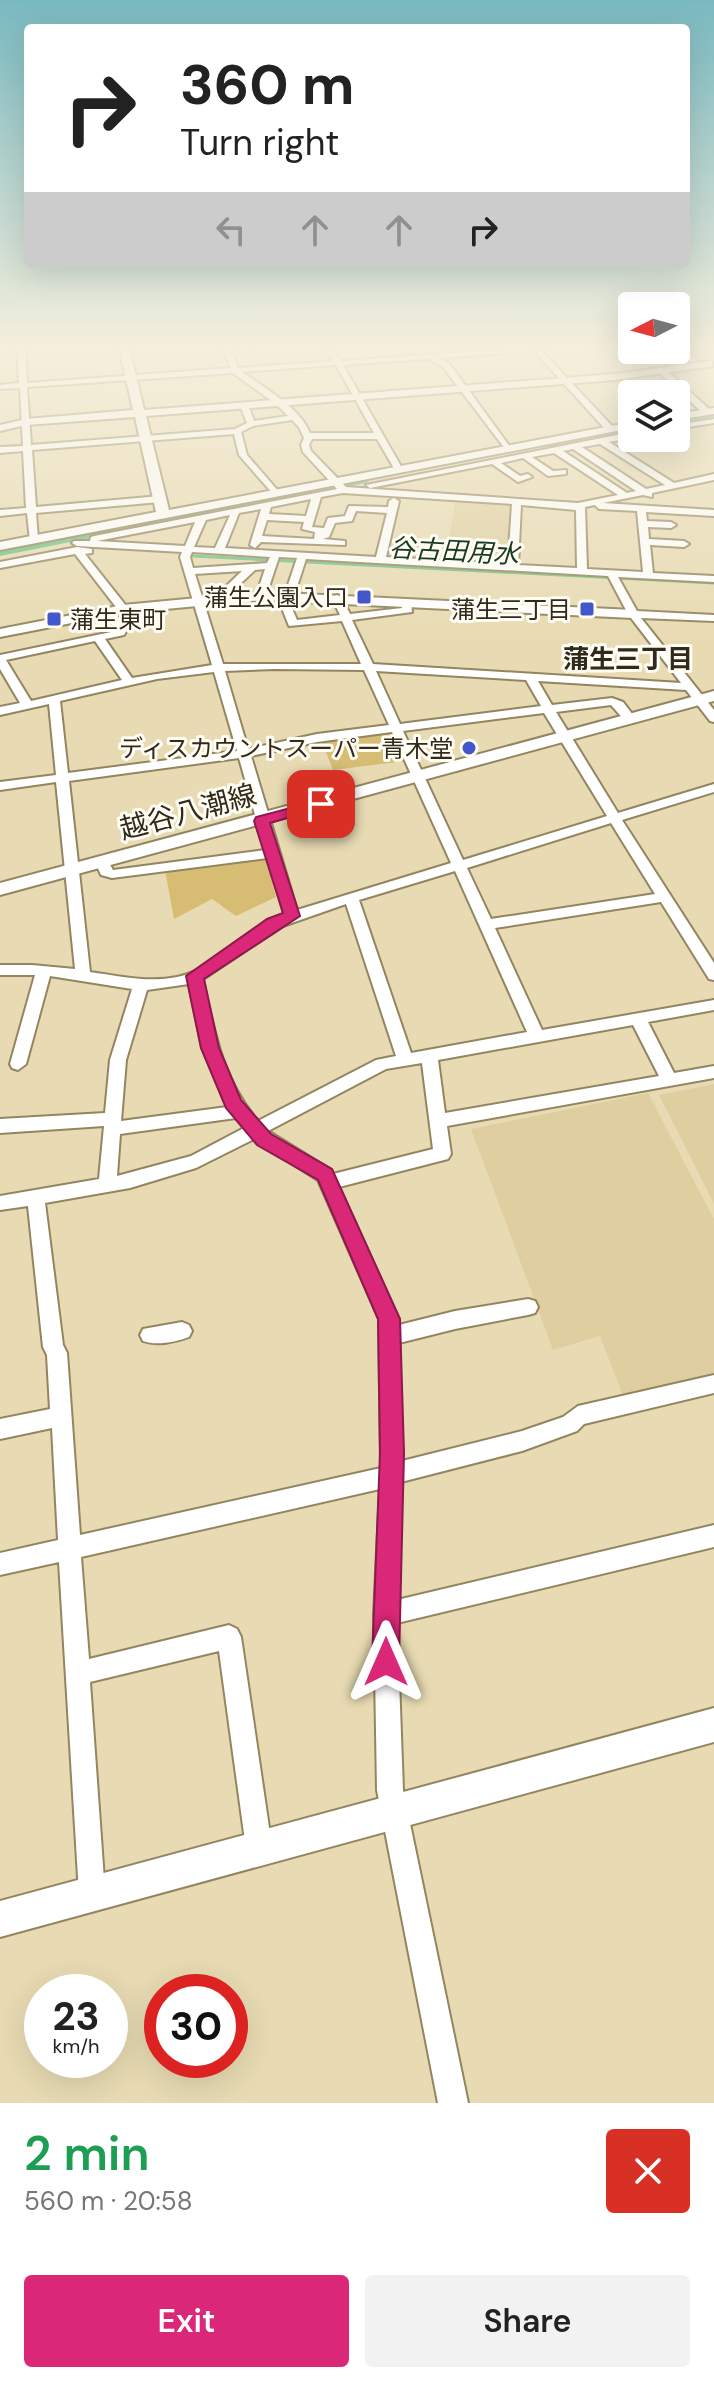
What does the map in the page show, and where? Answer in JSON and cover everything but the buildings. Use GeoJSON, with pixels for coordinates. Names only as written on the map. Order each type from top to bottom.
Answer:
{"type":"FeatureCollection","features":[{"type":"Feature","properties":{"kind":"street"},"geometry":{"type":"LineString","coordinates":[[0,450],[65,445]]}},
{"type":"Feature","properties":{"kind":"street"},"geometry":{"type":"LineString","coordinates":[[147,445],[163,513]]}},
{"type":"Feature","properties":{"kind":"street"},"geometry":{"type":"LineString","coordinates":[[241,445],[243,455],[274,492]]}},
{"type":"Feature","properties":{"kind":"street"},"geometry":{"type":"LineString","coordinates":[[307,445],[307,452],[337,485],[367,491],[714,513]]}},
{"type":"Feature","properties":{"kind":"street"},"geometry":{"type":"LineString","coordinates":[[385,445],[398,468]]}},
{"type":"Feature","properties":{"kind":"street"},"geometry":{"type":"LineString","coordinates":[[0,546],[274,492],[337,485],[398,468],[516,445]]}},
{"type":"Feature","properties":{"kind":"street"},"geometry":{"type":"LineString","coordinates":[[367,491],[365,486],[572,445]]}},
{"type":"Feature","properties":{"kind":"street"},"geometry":{"type":"LineString","coordinates":[[573,445],[673,511]]}},
{"type":"Feature","properties":{"kind":"street"},"geometry":{"type":"LineString","coordinates":[[608,445],[671,485]]}},
{"type":"Feature","properties":{"kind":"street"},"geometry":{"type":"LineString","coordinates":[[28,448],[33,539]]}},
{"type":"Feature","properties":{"kind":"street"},"geometry":{"type":"LineString","coordinates":[[554,449],[624,495]]}},
{"type":"Feature","properties":{"kind":"street"},"geometry":{"type":"LineString","coordinates":[[524,455],[551,474],[563,472]]}},
{"type":"Feature","properties":{"kind":"street"},"geometry":{"type":"LineString","coordinates":[[493,461],[518,479],[528,477]]}},
{"type":"Feature","properties":{"kind":"street"},"geometry":{"type":"LineString","coordinates":[[582,505],[714,477]]}},
{"type":"Feature","properties":{"kind":"street"},"geometry":{"type":"LineString","coordinates":[[186,554],[77,543],[317,495],[337,485]]}},
{"type":"Feature","properties":{"kind":"street"},"geometry":{"type":"LineString","coordinates":[[480,499],[479,494],[496,491]]}},
{"type":"Feature","properties":{"kind":"street"},"geometry":{"type":"LineString","coordinates":[[380,561],[396,493]]}},
{"type":"Feature","properties":{"kind":"street"},"geometry":{"type":"LineString","coordinates":[[317,495],[307,529],[321,530],[318,538]]}},
{"type":"Feature","properties":{"kind":"street"},"geometry":{"type":"LineString","coordinates":[[0,513],[160,499]]}},
{"type":"Feature","properties":{"kind":"street"},"geometry":{"type":"LineString","coordinates":[[513,568],[517,501]]}},
{"type":"Feature","properties":{"kind":"street"},"geometry":{"type":"LineString","coordinates":[[251,554],[267,505]]}},
{"type":"Feature","properties":{"kind":"street"},"geometry":{"type":"LineString","coordinates":[[582,505],[582,572]]}},
{"type":"Feature","properties":{"kind":"street"},"geometry":{"type":"LineString","coordinates":[[318,538],[326,535],[331,520],[349,519],[352,508],[392,510]]}},
{"type":"Feature","properties":{"kind":"street"},"geometry":{"type":"LineString","coordinates":[[641,509],[648,575]]}},
{"type":"Feature","properties":{"kind":"street"},"geometry":{"type":"LineString","coordinates":[[218,552],[235,514],[233,512]]}},
{"type":"Feature","properties":{"kind":"street"},"geometry":{"type":"LineString","coordinates":[[265,517],[311,519]]}},
{"type":"Feature","properties":{"kind":"street"},"geometry":{"type":"LineString","coordinates":[[200,518],[186,554],[189,571],[292,916]]}},
{"type":"Feature","properties":{"kind":"street"},"geometry":{"type":"LineString","coordinates":[[641,524],[671,525]]}},
{"type":"Feature","properties":{"kind":"street"},"geometry":{"type":"LineString","coordinates":[[257,539],[318,538],[342,543]]}},
{"type":"Feature","properties":{"kind":"street"},"geometry":{"type":"LineString","coordinates":[[643,542],[684,544]]}},
{"type":"Feature","properties":{"kind":"street"},"geometry":{"type":"LineString","coordinates":[[27,704],[0,659],[122,630],[116,610],[77,550]]}},
{"type":"Feature","properties":{"kind":"street"},"geometry":{"type":"LineString","coordinates":[[0,565],[77,550],[186,554],[218,552],[251,554],[274,561]]}},
{"type":"Feature","properties":{"kind":"street"},"geometry":{"type":"LineString","coordinates":[[302,557],[286,596],[293,624],[408,610],[406,602]]}},
{"type":"Feature","properties":{"kind":"street"},"geometry":{"type":"LineString","coordinates":[[189,571],[252,567],[302,557],[714,579]]}},
{"type":"Feature","properties":{"kind":"street"},"geometry":{"type":"LineString","coordinates":[[261,596],[274,561]]}},
{"type":"Feature","properties":{"kind":"street"},"geometry":{"type":"LineString","coordinates":[[222,598],[252,567]]}},
{"type":"Feature","properties":{"kind":"street"},"geometry":{"type":"LineString","coordinates":[[612,574],[633,614],[701,695],[714,718]]}},
{"type":"Feature","properties":{"kind":"street"},"geometry":{"type":"LineString","coordinates":[[0,633],[116,610],[261,596],[714,618]]}},
{"type":"Feature","properties":{"kind":"street"},"geometry":{"type":"LineString","coordinates":[[337,598],[537,1037]]}},
{"type":"Feature","properties":{"kind":"street"},"geometry":{"type":"LineString","coordinates":[[97,636],[128,681]]}},
{"type":"Feature","properties":{"kind":"street"},"geometry":{"type":"LineString","coordinates":[[0,711],[128,681],[218,668],[368,667],[530,677],[701,695]]}},
{"type":"Feature","properties":{"kind":"street"},"geometry":{"type":"LineString","coordinates":[[530,677],[564,737],[714,975]]}},
{"type":"Feature","properties":{"kind":"street","name":"越谷八潮線"},"geometry":{"type":"LineString","coordinates":[[0,889],[262,821],[630,719],[701,695]]}},
{"type":"Feature","properties":{"kind":"street"},"geometry":{"type":"LineString","coordinates":[[54,698],[83,975]]}},
{"type":"Feature","properties":{"kind":"street"},"geometry":{"type":"LineString","coordinates":[[0,786],[243,754],[317,738],[612,701],[619,704],[630,719]]}},
{"type":"Feature","properties":{"kind":"street"},"geometry":{"type":"LineString","coordinates":[[0,970],[83,975],[140,986],[185,981],[273,923],[292,916],[714,788]]}},
{"type":"Feature","properties":{"kind":"street"},"geometry":{"type":"LineString","coordinates":[[103,864],[106,872],[112,874],[271,853]]}},
{"type":"Feature","properties":{"kind":"street"},"geometry":{"type":"LineString","coordinates":[[485,925],[664,897]]}},
{"type":"Feature","properties":{"kind":"street"},"geometry":{"type":"LineString","coordinates":[[351,898],[405,1060]]}},
{"type":"Feature","properties":{"kind":"street"},"geometry":{"type":"LineString","coordinates":[[18,1064],[44,971]]}},
{"type":"Feature","properties":{"kind":"street"},"geometry":{"type":"LineString","coordinates":[[195,976],[210,1048],[237,1112],[255,1132],[325,1175],[389,1319],[391,1475],[385,1614],[386,1710],[394,1811],[453,2103]]}},
{"type":"Feature","properties":{"kind":"street"},"geometry":{"type":"LineString","coordinates":[[107,1186],[118,1060],[140,986]]}},
{"type":"Feature","properties":{"kind":"street"},"geometry":{"type":"LineString","coordinates":[[0,1203],[107,1186],[196,1161],[382,1064],[714,1005]]}},
{"type":"Feature","properties":{"kind":"street"},"geometry":{"type":"LineString","coordinates":[[638,1019],[669,1080]]}},
{"type":"Feature","properties":{"kind":"street"},"geometry":{"type":"LineString","coordinates":[[329,1182],[442,1154],[429,1056]]}},
{"type":"Feature","properties":{"kind":"street"},"geometry":{"type":"LineString","coordinates":[[438,1121],[714,1072]]}},
{"type":"Feature","properties":{"kind":"street"},"geometry":{"type":"LineString","coordinates":[[0,1126],[113,1124],[237,1112]]}},
{"type":"Feature","properties":{"kind":"street"},"geometry":{"type":"LineString","coordinates":[[36,1198],[53,1347],[57,1353],[92,1894]]}},
{"type":"Feature","properties":{"kind":"street"},"geometry":{"type":"LineString","coordinates":[[391,1336],[528,1307]]}},
{"type":"Feature","properties":{"kind":"street"},"geometry":{"type":"LineString","coordinates":[[150,1335],[182,1331]]}},
{"type":"Feature","properties":{"kind":"street"},"geometry":{"type":"LineString","coordinates":[[0,1564],[391,1475],[522,1441],[570,1424],[578,1416],[714,1384]]}},
{"type":"Feature","properties":{"kind":"street"},"geometry":{"type":"LineString","coordinates":[[0,1429],[61,1416]]}},
{"type":"Feature","properties":{"kind":"street"},"geometry":{"type":"LineString","coordinates":[[385,1614],[714,1536]]}},
{"type":"Feature","properties":{"kind":"street"},"geometry":{"type":"LineString","coordinates":[[78,1673],[229,1637],[259,1848]]}},
{"type":"Feature","properties":{"kind":"street"},"geometry":{"type":"LineString","coordinates":[[0,1919],[714,1725]]}},
{"type":"Feature","properties":{"kind":"shaded area"},"geometry":{"type":"Polygon","coordinates":[[[456,499],[515,505],[511,556],[450,554],[449,563],[386,559],[390,540],[448,543],[456,499]]]}},
{"type":"Feature","properties":{"kind":"shaded area"},"geometry":{"type":"Polygon","coordinates":[[[392,733],[405,761],[333,770],[322,742],[392,733]]]}},
{"type":"Feature","properties":{"kind":"shaded area"},"geometry":{"type":"Polygon","coordinates":[[[266,858],[276,897],[236,916],[212,899],[174,919],[165,870],[266,858]]]}},
{"type":"Feature","properties":{"kind":"shaded area"},"geometry":{"type":"Polygon","coordinates":[[[714,1084],[714,1204],[659,1095],[714,1084]]]}},
{"type":"Feature","properties":{"kind":"shaded area"},"geometry":{"type":"Polygon","coordinates":[[[648,1093],[714,1219],[714,1377],[624,1399],[600,1336],[553,1350],[471,1129],[648,1093]]]}},
{"type":"Feature","properties":{"kind":"waterway"},"geometry":{"type":"LineString","coordinates":[[0,552],[362,480]]}},
{"type":"Feature","properties":{"kind":"waterway","name":"谷古田用水"},"geometry":{"type":"LineString","coordinates":[[193,556],[714,583]]}},
{"type":"Feature","properties":{"kind":"place","name":"蒲生公園入口"},"geometry":{"type":"Point","coordinates":[364,597]}},
{"type":"Feature","properties":{"kind":"place","name":"蒲生三丁目"},"geometry":{"type":"Point","coordinates":[587,609]}},
{"type":"Feature","properties":{"kind":"place","name":"蒲生東町"},"geometry":{"type":"Point","coordinates":[54,619]}},
{"type":"Feature","properties":{"kind":"place","name":"ディスカウントスーパー青木堂"},"geometry":{"type":"Point","coordinates":[469,748]}},
{"type":"Feature","properties":{"kind":"district","name":"蒲生三丁目"},"geometry":{"type":"Point","coordinates":[628,659]}},
{"type":"Feature","properties":{"kind":"route"},"geometry":{"type":"LineString","coordinates":[[321,804],[262,821],[292,916],[273,923],[195,976],[210,1048],[237,1112],[264,1139],[325,1175],[389,1319],[392,1453],[386,1662]]}}]}
